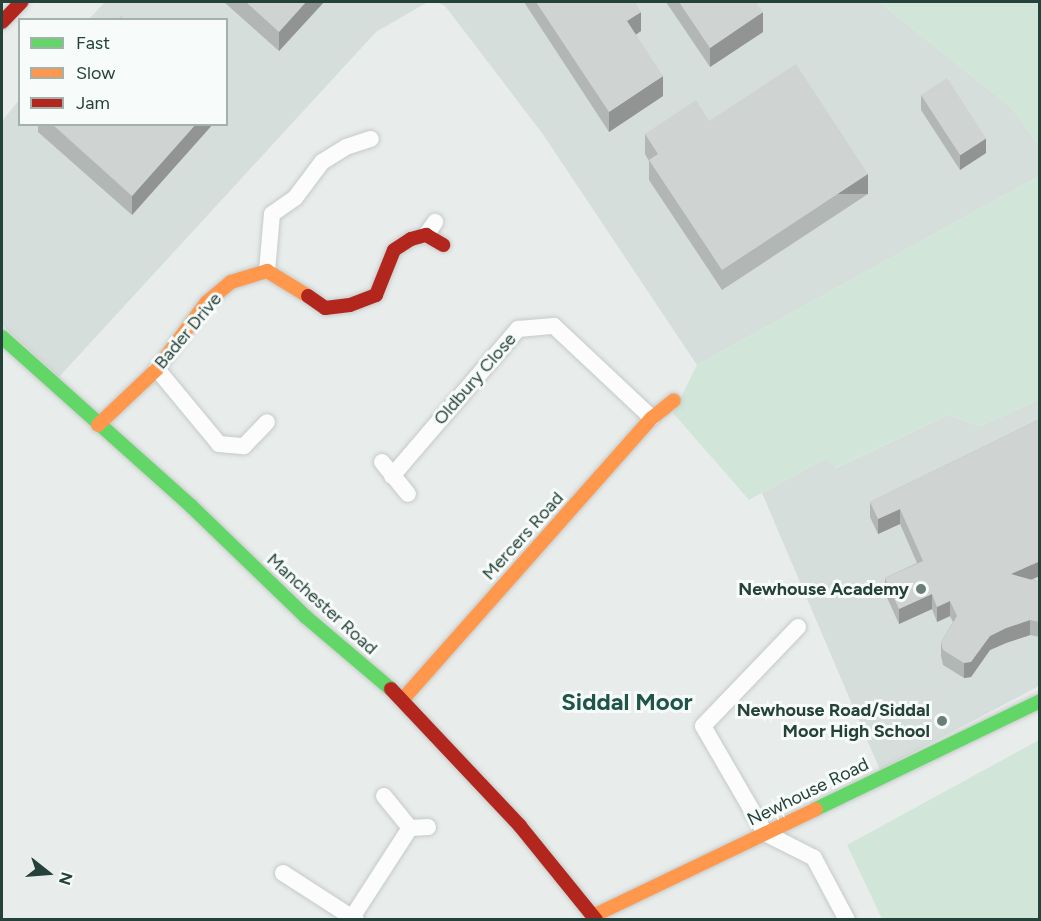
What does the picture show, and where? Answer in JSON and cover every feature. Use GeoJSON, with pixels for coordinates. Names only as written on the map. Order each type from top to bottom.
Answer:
{"type":"FeatureCollection","features":[{"type":"Feature","properties":{"kind":"street"},"geometry":{"type":"LineString","coordinates":[[2,22],[21,2]]}},
{"type":"Feature","properties":{"kind":"street"},"geometry":{"type":"LineString","coordinates":[[371,139],[346,147],[322,162],[295,198],[272,214],[267,272],[279,275],[326,308],[350,305],[376,295],[394,250],[411,238],[430,229],[443,245]]}},
{"type":"Feature","properties":{"kind":"street","name":"Bader Drive"},"geometry":{"type":"LineString","coordinates":[[98,425],[157,369],[207,302],[231,282],[267,272]]}},
{"type":"Feature","properties":{"kind":"street","name":"Oldbury Close"},"geometry":{"type":"LineString","coordinates":[[392,476],[518,329],[554,326],[652,417]]}},
{"type":"Feature","properties":{"kind":"street","name":"Manchester Road"},"geometry":{"type":"LineString","coordinates":[[2,337],[191,506],[306,617],[403,699],[520,826],[594,918]]}},
{"type":"Feature","properties":{"kind":"street"},"geometry":{"type":"LineString","coordinates":[[157,369],[219,444],[244,446],[267,422]]}},
{"type":"Feature","properties":{"kind":"street","name":"Mercers Road"},"geometry":{"type":"LineString","coordinates":[[403,699],[652,417],[674,400]]}},
{"type":"Feature","properties":{"kind":"street"},"geometry":{"type":"LineString","coordinates":[[382,462],[408,494]]}},
{"type":"Feature","properties":{"kind":"street"},"geometry":{"type":"LineString","coordinates":[[798,627],[703,726],[765,833],[814,858],[847,920]]}},
{"type":"Feature","properties":{"kind":"street","name":"Newhouse Road"},"geometry":{"type":"LineString","coordinates":[[594,918],[1040,701]]}},
{"type":"Feature","properties":{"kind":"street"},"geometry":{"type":"LineString","coordinates":[[384,796],[410,828]]}},
{"type":"Feature","properties":{"kind":"street"},"geometry":{"type":"LineString","coordinates":[[410,828],[428,827]]}},
{"type":"Feature","properties":{"kind":"street"},"geometry":{"type":"LineString","coordinates":[[283,873],[355,918],[410,828]]}},
{"type":"Feature","properties":{"kind":"shaded area"},"geometry":{"type":"Polygon","coordinates":[[[105,2],[428,2],[376,32],[59,377],[2,325],[2,121],[18,101],[18,126],[228,126],[228,18],[90,18],[105,2]]]}},
{"type":"Feature","properties":{"kind":"shaded area"},"geometry":{"type":"Polygon","coordinates":[[[436,2],[879,2],[1012,108],[1039,145],[1039,176],[697,365],[542,133],[445,6],[436,2]]]}},
{"type":"Feature","properties":{"kind":"shaded area","name":"Newhouse Academy"},"geometry":{"type":"Polygon","coordinates":[[[1039,400],[1039,686],[880,770],[762,493],[826,458],[836,468],[948,415],[980,426],[1039,400]]]}},
{"type":"Feature","properties":{"kind":"green space"},"geometry":{"type":"Polygon","coordinates":[[[879,2],[1039,2],[1039,145],[1012,108],[879,2]]]}},
{"type":"Feature","properties":{"kind":"green space"},"geometry":{"type":"Polygon","coordinates":[[[1039,176],[1039,400],[980,426],[948,415],[835,468],[826,458],[749,500],[673,413],[697,365],[1039,176]]]}},
{"type":"Feature","properties":{"kind":"green space"},"geometry":{"type":"Polygon","coordinates":[[[1039,740],[1039,919],[882,919],[847,845],[1039,740]]]}},
{"type":"Feature","properties":{"kind":"building"},"geometry":{"type":"Polygon","coordinates":[[[246,2],[306,2],[279,32],[246,2]]]}},
{"type":"Feature","properties":{"kind":"building"},"geometry":{"type":"Polygon","coordinates":[[[536,2],[635,2],[641,12],[627,21],[663,76],[609,112],[536,2]]]}},
{"type":"Feature","properties":{"kind":"building"},"geometry":{"type":"Polygon","coordinates":[[[679,2],[756,2],[763,12],[710,48],[679,2]]]}},
{"type":"Feature","properties":{"kind":"building"},"geometry":{"type":"Polygon","coordinates":[[[796,64],[868,174],[722,270],[649,160],[658,154],[645,134],[696,100],[709,121],[796,64]]]}},
{"type":"Feature","properties":{"kind":"building"},"geometry":{"type":"Polygon","coordinates":[[[947,78],[986,138],[960,155],[921,95],[947,78]]]}},
{"type":"Feature","properties":{"kind":"building"},"geometry":{"type":"Polygon","coordinates":[[[54,126],[194,126],[132,196],[54,126]]]}},
{"type":"Feature","properties":{"kind":"building"},"geometry":{"type":"Polygon","coordinates":[[[1040,419],[1040,561],[1011,574],[1040,582],[1040,622],[1030,620],[990,636],[971,662],[964,663],[943,650],[941,642],[957,616],[950,601],[937,607],[932,594],[899,609],[885,578],[923,561],[900,509],[878,519],[870,502],[1040,419]]]}},
{"type":"Feature","properties":{"kind":"traffic: fast"},"geometry":{"type":"LineString","coordinates":[[2,337],[191,506],[306,617],[391,689]]}},
{"type":"Feature","properties":{"kind":"traffic: fast"},"geometry":{"type":"LineString","coordinates":[[816,809],[1040,701]]}},
{"type":"Feature","properties":{"kind":"traffic: slow"},"geometry":{"type":"LineString","coordinates":[[98,425],[157,369],[207,302],[231,282],[267,271],[308,296]]}},
{"type":"Feature","properties":{"kind":"traffic: slow"},"geometry":{"type":"LineString","coordinates":[[403,699],[652,418],[674,400]]}},
{"type":"Feature","properties":{"kind":"traffic: slow"},"geometry":{"type":"LineString","coordinates":[[593,916],[816,809]]}},
{"type":"Feature","properties":{"kind":"traffic: jam"},"geometry":{"type":"LineString","coordinates":[[2,22],[21,2]]}},
{"type":"Feature","properties":{"kind":"traffic: jam"},"geometry":{"type":"LineString","coordinates":[[308,296],[325,308],[350,305],[376,295],[394,250],[411,239],[426,235],[443,245]]}},
{"type":"Feature","properties":{"kind":"traffic: jam"},"geometry":{"type":"LineString","coordinates":[[391,689],[520,826],[596,920]]}},
{"type":"Feature","properties":{"kind":"place","name":"Newhouse Academy"},"geometry":{"type":"Point","coordinates":[921,589]}},
{"type":"Feature","properties":{"kind":"place","name":"Newhouse Road/Siddal Moor High School"},"geometry":{"type":"Point","coordinates":[942,721]}},
{"type":"Feature","properties":{"kind":"district","name":"Siddal Moor"},"geometry":{"type":"Point","coordinates":[627,702]}}]}
